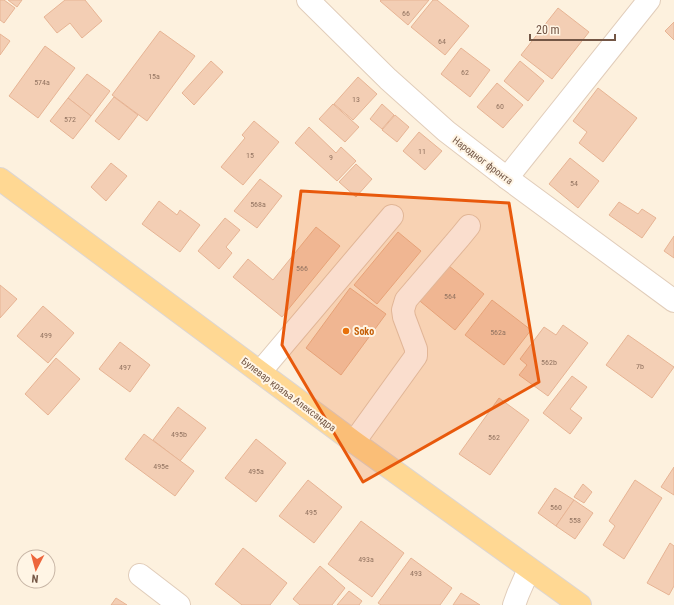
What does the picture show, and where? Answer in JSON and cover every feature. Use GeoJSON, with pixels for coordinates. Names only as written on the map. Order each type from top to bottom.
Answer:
{"type":"FeatureCollection","features":[{"type":"Feature","properties":{"kind":"main road","name":"Булевар краља Александра"},"geometry":{"type":"LineString","coordinates":[[0,179],[354,442],[580,605]]}},
{"type":"Feature","properties":{"kind":"street","name":"Народног фронта"},"geometry":{"type":"LineString","coordinates":[[308,0],[388,79],[440,126],[507,178],[674,301]]}},
{"type":"Feature","properties":{"kind":"street"},"geometry":{"type":"LineString","coordinates":[[507,178],[649,0]]}},
{"type":"Feature","properties":{"kind":"street"},"geometry":{"type":"LineString","coordinates":[[260,372],[392,216]]}},
{"type":"Feature","properties":{"kind":"street"},"geometry":{"type":"LineString","coordinates":[[354,442],[416,356],[416,349],[404,317],[403,310],[406,300],[469,226]]}},
{"type":"Feature","properties":{"kind":"street"},"geometry":{"type":"LineString","coordinates":[[514,605],[530,568]]}},
{"type":"Feature","properties":{"kind":"street"},"geometry":{"type":"LineString","coordinates":[[140,575],[179,605]]}},
{"type":"Feature","properties":{"kind":"highlighted area"},"geometry":{"type":"Polygon","coordinates":[[[301,191],[509,203],[539,382],[363,482],[282,345],[301,191]]]}},
{"type":"Feature","properties":{"kind":"building"},"geometry":{"type":"Polygon","coordinates":[[[0,0],[4,0],[15,8],[4,23],[0,20],[0,0]]]}},
{"type":"Feature","properties":{"kind":"building"},"geometry":{"type":"Polygon","coordinates":[[[8,0],[22,0],[17,7],[8,0]]]}},
{"type":"Feature","properties":{"kind":"building"},"geometry":{"type":"Polygon","coordinates":[[[65,0],[85,0],[102,21],[82,38],[70,23],[57,33],[44,17],[65,0]]]}},
{"type":"Feature","properties":{"kind":"building"},"geometry":{"type":"Polygon","coordinates":[[[429,0],[408,25],[380,1],[429,0]]]}},
{"type":"Feature","properties":{"kind":"building"},"geometry":{"type":"Polygon","coordinates":[[[433,0],[437,0],[469,26],[445,55],[411,27],[433,0]]]}},
{"type":"Feature","properties":{"kind":"building"},"geometry":{"type":"Polygon","coordinates":[[[558,8],[589,32],[552,79],[521,55],[558,8]]]}},
{"type":"Feature","properties":{"kind":"building"},"geometry":{"type":"Polygon","coordinates":[[[674,22],[674,40],[665,31],[674,22]]]}},
{"type":"Feature","properties":{"kind":"building"},"geometry":{"type":"Polygon","coordinates":[[[160,31],[195,56],[147,121],[112,95],[160,31]]]}},
{"type":"Feature","properties":{"kind":"building"},"geometry":{"type":"Polygon","coordinates":[[[0,34],[10,41],[0,55],[0,34]]]}},
{"type":"Feature","properties":{"kind":"building"},"geometry":{"type":"Polygon","coordinates":[[[45,46],[75,68],[38,118],[9,96],[45,46]]]}},
{"type":"Feature","properties":{"kind":"building"},"geometry":{"type":"Polygon","coordinates":[[[461,48],[490,70],[470,97],[441,74],[461,48]]]}},
{"type":"Feature","properties":{"kind":"building"},"geometry":{"type":"Polygon","coordinates":[[[211,61],[223,72],[194,105],[182,93],[211,61]]]}},
{"type":"Feature","properties":{"kind":"building"},"geometry":{"type":"Polygon","coordinates":[[[520,61],[544,81],[528,101],[504,81],[520,61]]]}},
{"type":"Feature","properties":{"kind":"building"},"geometry":{"type":"Polygon","coordinates":[[[87,74],[110,91],[91,116],[68,98],[87,74]]]}},
{"type":"Feature","properties":{"kind":"building"},"geometry":{"type":"Polygon","coordinates":[[[358,77],[377,94],[353,120],[334,104],[358,77]]]}},
{"type":"Feature","properties":{"kind":"building"},"geometry":{"type":"Polygon","coordinates":[[[497,83],[523,105],[503,128],[477,107],[497,83]]]}},
{"type":"Feature","properties":{"kind":"building"},"geometry":{"type":"Polygon","coordinates":[[[598,88],[637,118],[603,162],[579,143],[587,132],[573,121],[598,88]]]}},
{"type":"Feature","properties":{"kind":"building"},"geometry":{"type":"Polygon","coordinates":[[[114,97],[138,115],[119,140],[95,121],[114,97]]]}},
{"type":"Feature","properties":{"kind":"building"},"geometry":{"type":"Polygon","coordinates":[[[68,98],[91,116],[73,139],[50,121],[68,98]]]}},
{"type":"Feature","properties":{"kind":"building"},"geometry":{"type":"Polygon","coordinates":[[[333,104],[359,127],[345,142],[319,119],[333,104]]]}},
{"type":"Feature","properties":{"kind":"building"},"geometry":{"type":"Polygon","coordinates":[[[382,104],[394,115],[382,129],[370,119],[382,104]]]}},
{"type":"Feature","properties":{"kind":"building"},"geometry":{"type":"Polygon","coordinates":[[[395,115],[409,127],[397,142],[382,130],[395,115]]]}},
{"type":"Feature","properties":{"kind":"building"},"geometry":{"type":"Polygon","coordinates":[[[254,121],[279,142],[243,185],[221,167],[245,138],[242,135],[254,121]]]}},
{"type":"Feature","properties":{"kind":"building"},"geometry":{"type":"Polygon","coordinates":[[[309,127],[336,153],[341,147],[356,161],[337,181],[295,143],[309,127]]]}},
{"type":"Feature","properties":{"kind":"building"},"geometry":{"type":"Polygon","coordinates":[[[419,132],[442,151],[425,170],[403,151],[419,132]]]}},
{"type":"Feature","properties":{"kind":"building"},"geometry":{"type":"Polygon","coordinates":[[[570,158],[599,181],[578,208],[549,184],[570,158]]]}},
{"type":"Feature","properties":{"kind":"building"},"geometry":{"type":"Polygon","coordinates":[[[111,163],[127,176],[106,201],[91,187],[111,163]]]}},
{"type":"Feature","properties":{"kind":"building"},"geometry":{"type":"Polygon","coordinates":[[[356,164],[372,179],[356,197],[339,182],[356,164]]]}},
{"type":"Feature","properties":{"kind":"building"},"geometry":{"type":"Polygon","coordinates":[[[260,179],[282,196],[257,228],[234,211],[260,179]]]}},
{"type":"Feature","properties":{"kind":"building"},"geometry":{"type":"Polygon","coordinates":[[[159,201],[177,215],[180,210],[200,225],[180,252],[142,224],[159,201]]]}},
{"type":"Feature","properties":{"kind":"building"},"geometry":{"type":"Polygon","coordinates":[[[619,202],[638,214],[642,209],[656,218],[642,238],[609,215],[619,202]]]}},
{"type":"Feature","properties":{"kind":"building"},"geometry":{"type":"Polygon","coordinates":[[[225,218],[240,230],[226,247],[232,253],[219,269],[198,251],[225,218]]]}},
{"type":"Feature","properties":{"kind":"building"},"geometry":{"type":"Polygon","coordinates":[[[316,227],[340,246],[282,317],[233,277],[248,259],[273,280],[316,227]]]}},
{"type":"Feature","properties":{"kind":"building"},"geometry":{"type":"Polygon","coordinates":[[[398,232],[421,251],[377,304],[354,285],[398,232]]]}},
{"type":"Feature","properties":{"kind":"building"},"geometry":{"type":"Polygon","coordinates":[[[674,236],[674,258],[664,251],[674,236]]]}},
{"type":"Feature","properties":{"kind":"building"},"geometry":{"type":"Polygon","coordinates":[[[444,262],[484,294],[455,330],[415,297],[444,262]]]}},
{"type":"Feature","properties":{"kind":"building"},"geometry":{"type":"Polygon","coordinates":[[[0,285],[17,299],[0,318],[0,285]]]}},
{"type":"Feature","properties":{"kind":"building","name":"Soko"},"geometry":{"type":"Polygon","coordinates":[[[350,288],[386,314],[341,375],[306,348],[350,288]]]}},
{"type":"Feature","properties":{"kind":"building"},"geometry":{"type":"Polygon","coordinates":[[[492,300],[531,330],[504,365],[465,335],[492,300]]]}},
{"type":"Feature","properties":{"kind":"building"},"geometry":{"type":"Polygon","coordinates":[[[43,306],[74,333],[48,363],[17,336],[43,306]]]}},
{"type":"Feature","properties":{"kind":"building"},"geometry":{"type":"Polygon","coordinates":[[[563,325],[588,343],[548,396],[519,375],[527,365],[520,359],[544,327],[556,335],[563,325]]]}},
{"type":"Feature","properties":{"kind":"building"},"geometry":{"type":"Polygon","coordinates":[[[628,335],[674,367],[652,398],[606,365],[628,335]]]}},
{"type":"Feature","properties":{"kind":"building"},"geometry":{"type":"Polygon","coordinates":[[[120,342],[150,365],[130,392],[99,369],[120,342]]]}},
{"type":"Feature","properties":{"kind":"building"},"geometry":{"type":"Polygon","coordinates":[[[56,358],[80,379],[48,415],[25,394],[56,358]]]}},
{"type":"Feature","properties":{"kind":"building"},"geometry":{"type":"Polygon","coordinates":[[[572,376],[587,387],[570,409],[582,418],[570,434],[543,413],[572,376]]]}},
{"type":"Feature","properties":{"kind":"building"},"geometry":{"type":"Polygon","coordinates":[[[499,398],[529,420],[490,475],[459,454],[499,398]]]}},
{"type":"Feature","properties":{"kind":"building"},"geometry":{"type":"Polygon","coordinates":[[[178,407],[206,428],[180,461],[153,440],[178,407]]]}},
{"type":"Feature","properties":{"kind":"building"},"geometry":{"type":"Polygon","coordinates":[[[144,434],[194,471],[175,496],[125,459],[144,434]]]}},
{"type":"Feature","properties":{"kind":"building"},"geometry":{"type":"Polygon","coordinates":[[[256,439],[286,463],[256,502],[225,478],[256,439]]]}},
{"type":"Feature","properties":{"kind":"building"},"geometry":{"type":"Polygon","coordinates":[[[674,467],[674,495],[661,487],[674,467]]]}},
{"type":"Feature","properties":{"kind":"building"},"geometry":{"type":"Polygon","coordinates":[[[308,480],[342,507],[314,543],[279,516],[308,480]]]}},
{"type":"Feature","properties":{"kind":"building"},"geometry":{"type":"Polygon","coordinates":[[[635,480],[662,498],[624,559],[603,545],[615,526],[609,521],[635,480]]]}},
{"type":"Feature","properties":{"kind":"building"},"geometry":{"type":"Polygon","coordinates":[[[583,484],[592,492],[584,503],[574,497],[583,484]]]}},
{"type":"Feature","properties":{"kind":"building"},"geometry":{"type":"Polygon","coordinates":[[[555,488],[574,500],[556,526],[538,513],[555,488]]]}},
{"type":"Feature","properties":{"kind":"building"},"geometry":{"type":"Polygon","coordinates":[[[574,500],[593,513],[575,539],[556,526],[574,500]]]}},
{"type":"Feature","properties":{"kind":"building"},"geometry":{"type":"Polygon","coordinates":[[[361,521],[404,553],[372,597],[328,564],[361,521]]]}},
{"type":"Feature","properties":{"kind":"building"},"geometry":{"type":"Polygon","coordinates":[[[670,543],[674,546],[674,586],[669,595],[647,583],[670,543]]]}},
{"type":"Feature","properties":{"kind":"building"},"geometry":{"type":"Polygon","coordinates":[[[243,548],[287,583],[270,605],[242,605],[215,584],[243,548]]]}},
{"type":"Feature","properties":{"kind":"building"},"geometry":{"type":"Polygon","coordinates":[[[411,558],[452,588],[440,605],[381,605],[378,603],[411,558]]]}},
{"type":"Feature","properties":{"kind":"building"},"geometry":{"type":"Polygon","coordinates":[[[320,566],[345,588],[332,605],[300,605],[293,599],[320,566]]]}},
{"type":"Feature","properties":{"kind":"building"},"geometry":{"type":"Polygon","coordinates":[[[349,591],[362,601],[359,605],[337,605],[349,591]]]}},
{"type":"Feature","properties":{"kind":"building"},"geometry":{"type":"Polygon","coordinates":[[[461,593],[480,605],[453,605],[461,593]]]}},
{"type":"Feature","properties":{"kind":"building"},"geometry":{"type":"Polygon","coordinates":[[[116,598],[127,605],[111,605],[116,598]]]}},
{"type":"Feature","properties":{"kind":"place","name":"Soko"},"geometry":{"type":"Point","coordinates":[346,331]}}]}
